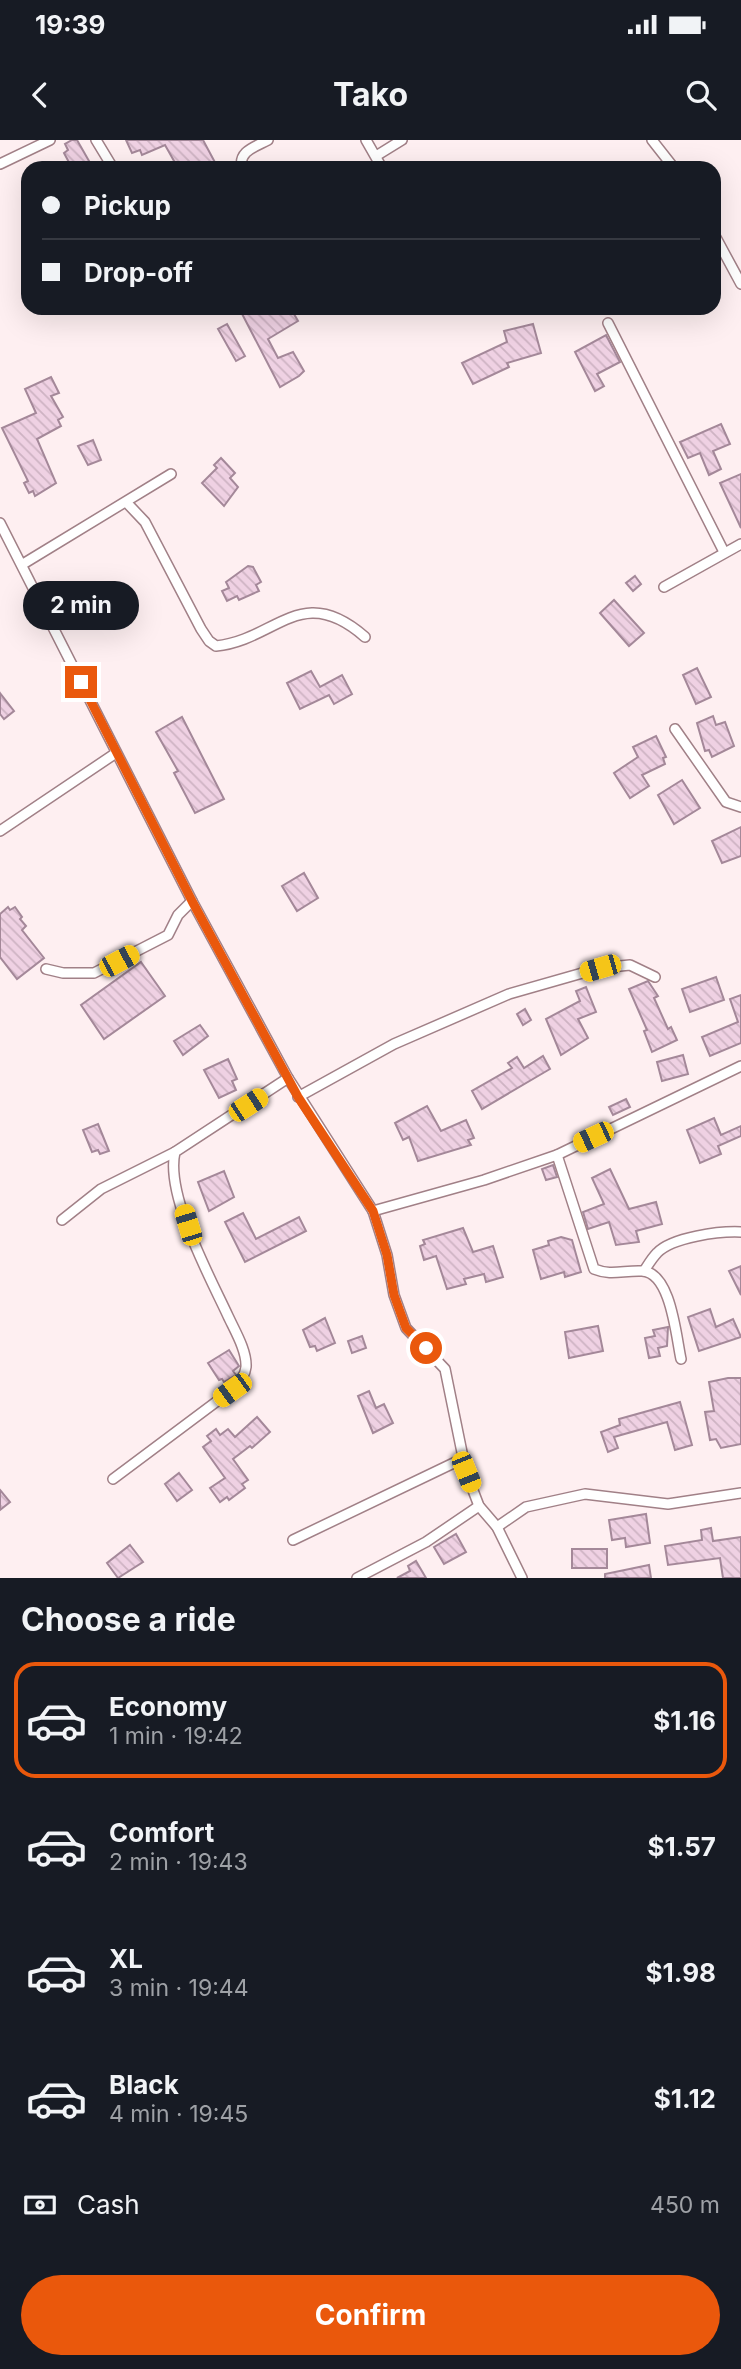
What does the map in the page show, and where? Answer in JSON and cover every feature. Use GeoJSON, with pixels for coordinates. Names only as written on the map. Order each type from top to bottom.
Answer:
{"type":"FeatureCollection","features":[{"type":"Feature","properties":{"kind":"street"},"geometry":{"type":"LineString","coordinates":[[0,164],[50,140]]}},
{"type":"Feature","properties":{"kind":"street"},"geometry":{"type":"LineString","coordinates":[[96,140],[109,161]]}},
{"type":"Feature","properties":{"kind":"street"},"geometry":{"type":"LineString","coordinates":[[243,161],[244,153],[268,140]]}},
{"type":"Feature","properties":{"kind":"street"},"geometry":{"type":"LineString","coordinates":[[366,140],[378,161]]}},
{"type":"Feature","properties":{"kind":"street"},"geometry":{"type":"LineString","coordinates":[[376,156],[402,140]]}},
{"type":"Feature","properties":{"kind":"street"},"geometry":{"type":"LineString","coordinates":[[652,140],[668,161]]}},
{"type":"Feature","properties":{"kind":"street"},"geometry":{"type":"LineString","coordinates":[[721,247],[741,284]]}},
{"type":"Feature","properties":{"kind":"street"},"geometry":{"type":"LineString","coordinates":[[608,323],[724,552]]}},
{"type":"Feature","properties":{"kind":"street"},"geometry":{"type":"LineString","coordinates":[[23,564],[171,474]]}},
{"type":"Feature","properties":{"kind":"street"},"geometry":{"type":"LineString","coordinates":[[127,503],[145,522],[201,629],[216,646],[239,641],[273,623],[303,615],[330,615],[347,621],[365,637]]}},
{"type":"Feature","properties":{"kind":"street"},"geometry":{"type":"LineString","coordinates":[[0,523],[192,901],[298,1097],[373,1211],[387,1255],[394,1295],[406,1328],[444,1369],[451,1389],[462,1459],[479,1506],[498,1527],[522,1578]]}},
{"type":"Feature","properties":{"kind":"street"},"geometry":{"type":"LineString","coordinates":[[664,587],[741,544]]}},
{"type":"Feature","properties":{"kind":"street"},"geometry":{"type":"LineString","coordinates":[[675,729],[726,802],[741,807]]}},
{"type":"Feature","properties":{"kind":"street"},"geometry":{"type":"LineString","coordinates":[[0,831],[116,753]]}},
{"type":"Feature","properties":{"kind":"street"},"geometry":{"type":"LineString","coordinates":[[46,969],[63,973],[94,973],[168,935],[178,915],[192,901]]}},
{"type":"Feature","properties":{"kind":"street"},"geometry":{"type":"LineString","coordinates":[[298,1097],[394,1044],[509,994],[600,968],[630,965],[655,977]]}},
{"type":"Feature","properties":{"kind":"street"},"geometry":{"type":"LineString","coordinates":[[373,1211],[484,1180],[557,1155],[741,1066]]}},
{"type":"Feature","properties":{"kind":"street"},"geometry":{"type":"LineString","coordinates":[[62,1220],[101,1189],[175,1152],[288,1078]]}},
{"type":"Feature","properties":{"kind":"street"},"geometry":{"type":"LineString","coordinates":[[113,1479],[232,1390],[243,1378],[246,1366],[239,1340],[194,1243],[177,1188],[173,1161],[175,1152]]}},
{"type":"Feature","properties":{"kind":"street"},"geometry":{"type":"LineString","coordinates":[[557,1155],[593,1269],[607,1274],[644,1271],[658,1277],[666,1291],[681,1359]]}},
{"type":"Feature","properties":{"kind":"street"},"geometry":{"type":"LineString","coordinates":[[644,1271],[657,1252],[672,1244],[724,1231],[741,1232]]}},
{"type":"Feature","properties":{"kind":"street"},"geometry":{"type":"LineString","coordinates":[[293,1540],[462,1459]]}},
{"type":"Feature","properties":{"kind":"street"},"geometry":{"type":"LineString","coordinates":[[498,1527],[526,1507],[585,1494],[668,1504],[741,1493]]}},
{"type":"Feature","properties":{"kind":"street"},"geometry":{"type":"LineString","coordinates":[[357,1578],[426,1542],[479,1506]]}},
{"type":"Feature","properties":{"kind":"building"},"geometry":{"type":"Polygon","coordinates":[[[77,140],[89,161],[68,161],[64,153],[68,150],[65,144],[77,140]]]}},
{"type":"Feature","properties":{"kind":"building"},"geometry":{"type":"Polygon","coordinates":[[[126,140],[203,140],[214,161],[174,161],[165,145],[142,155],[140,150],[132,153],[126,140]]]}},
{"type":"Feature","properties":{"kind":"building"},"geometry":{"type":"Polygon","coordinates":[[[243,315],[295,315],[298,321],[268,339],[278,358],[293,352],[304,371],[280,387],[243,315]]]}},
{"type":"Feature","properties":{"kind":"building"},"geometry":{"type":"Polygon","coordinates":[[[227,324],[245,356],[236,361],[218,329],[227,324]]]}},
{"type":"Feature","properties":{"kind":"building"},"geometry":{"type":"Polygon","coordinates":[[[533,324],[541,353],[507,363],[509,367],[473,384],[462,363],[507,342],[504,331],[533,324]]]}},
{"type":"Feature","properties":{"kind":"building"},"geometry":{"type":"Polygon","coordinates":[[[606,335],[620,362],[597,374],[604,386],[595,391],[575,352],[606,335]]]}},
{"type":"Feature","properties":{"kind":"building"},"geometry":{"type":"Polygon","coordinates":[[[51,377],[59,393],[51,396],[63,417],[58,420],[61,426],[37,439],[56,483],[35,496],[33,491],[29,493],[24,483],[28,481],[2,428],[36,413],[25,389],[51,377]]]}},
{"type":"Feature","properties":{"kind":"building"},"geometry":{"type":"Polygon","coordinates":[[[721,424],[730,444],[713,451],[721,469],[709,475],[700,453],[688,458],[680,442],[721,424]]]}},
{"type":"Feature","properties":{"kind":"building"},"geometry":{"type":"Polygon","coordinates":[[[93,440],[101,460],[88,465],[78,446],[93,440]]]}},
{"type":"Feature","properties":{"kind":"building"},"geometry":{"type":"Polygon","coordinates":[[[221,458],[235,473],[230,478],[238,487],[224,506],[202,483],[217,468],[214,465],[221,458]]]}},
{"type":"Feature","properties":{"kind":"building"},"geometry":{"type":"Polygon","coordinates":[[[741,474],[741,528],[720,483],[741,474]]]}},
{"type":"Feature","properties":{"kind":"building"},"geometry":{"type":"Polygon","coordinates":[[[248,566],[253,567],[261,582],[256,585],[259,591],[239,600],[237,596],[227,601],[222,591],[229,588],[226,582],[248,566]]]}},
{"type":"Feature","properties":{"kind":"building"},"geometry":{"type":"Polygon","coordinates":[[[635,576],[641,584],[633,591],[626,583],[635,576]]]}},
{"type":"Feature","properties":{"kind":"building"},"geometry":{"type":"Polygon","coordinates":[[[614,600],[644,633],[629,646],[600,613],[614,600]]]}},
{"type":"Feature","properties":{"kind":"building"},"geometry":{"type":"Polygon","coordinates":[[[697,668],[711,697],[696,704],[683,675],[697,668]]]}},
{"type":"Feature","properties":{"kind":"building"},"geometry":{"type":"Polygon","coordinates":[[[311,671],[320,687],[342,675],[352,694],[334,704],[329,695],[300,709],[287,683],[311,671]]]}},
{"type":"Feature","properties":{"kind":"building"},"geometry":{"type":"Polygon","coordinates":[[[0,693],[14,711],[4,719],[0,714],[0,693]]]}},
{"type":"Feature","properties":{"kind":"building"},"geometry":{"type":"Polygon","coordinates":[[[713,716],[716,725],[725,722],[734,746],[712,757],[709,750],[705,751],[697,723],[713,716]]]}},
{"type":"Feature","properties":{"kind":"building"},"geometry":{"type":"Polygon","coordinates":[[[182,717],[224,799],[195,813],[174,773],[178,771],[156,732],[182,717]]]}},
{"type":"Feature","properties":{"kind":"building"},"geometry":{"type":"Polygon","coordinates":[[[656,736],[666,757],[663,758],[665,764],[642,775],[649,786],[630,798],[614,773],[638,757],[633,747],[656,736]]]}},
{"type":"Feature","properties":{"kind":"building"},"geometry":{"type":"Polygon","coordinates":[[[682,780],[700,808],[674,824],[658,795],[682,780]]]}},
{"type":"Feature","properties":{"kind":"building"},"geometry":{"type":"Polygon","coordinates":[[[741,827],[741,856],[722,863],[712,841],[741,827]]]}},
{"type":"Feature","properties":{"kind":"building"},"geometry":{"type":"Polygon","coordinates":[[[304,873],[318,898],[297,911],[282,886],[304,873]]]}},
{"type":"Feature","properties":{"kind":"building"},"geometry":{"type":"Polygon","coordinates":[[[8,907],[10,910],[15,907],[26,926],[22,930],[44,958],[17,979],[0,957],[0,914],[8,907]]]}},
{"type":"Feature","properties":{"kind":"building"},"geometry":{"type":"Polygon","coordinates":[[[141,962],[165,996],[104,1039],[81,1005],[141,962]]]}},
{"type":"Feature","properties":{"kind":"building"},"geometry":{"type":"Polygon","coordinates":[[[716,977],[724,1000],[690,1012],[682,989],[716,977]]]}},
{"type":"Feature","properties":{"kind":"building"},"geometry":{"type":"Polygon","coordinates":[[[648,981],[658,996],[654,998],[668,1029],[671,1027],[677,1040],[652,1052],[644,1031],[647,1030],[629,989],[648,981]]]}},
{"type":"Feature","properties":{"kind":"building"},"geometry":{"type":"Polygon","coordinates":[[[586,987],[596,1012],[578,1019],[588,1038],[561,1055],[546,1019],[580,1001],[576,991],[586,987]]]}},
{"type":"Feature","properties":{"kind":"building"},"geometry":{"type":"Polygon","coordinates":[[[741,995],[741,1043],[710,1056],[702,1037],[738,1022],[730,999],[741,995]]]}},
{"type":"Feature","properties":{"kind":"building"},"geometry":{"type":"Polygon","coordinates":[[[525,1009],[531,1020],[523,1025],[517,1014],[525,1009]]]}},
{"type":"Feature","properties":{"kind":"building"},"geometry":{"type":"Polygon","coordinates":[[[200,1025],[208,1036],[183,1055],[174,1041],[200,1025]]]}},
{"type":"Feature","properties":{"kind":"building"},"geometry":{"type":"Polygon","coordinates":[[[683,1055],[688,1074],[662,1081],[657,1062],[683,1055]]]}},
{"type":"Feature","properties":{"kind":"building"},"geometry":{"type":"Polygon","coordinates":[[[543,1056],[550,1069],[482,1109],[472,1091],[512,1068],[508,1063],[517,1057],[524,1068],[543,1056]]]}},
{"type":"Feature","properties":{"kind":"building"},"geometry":{"type":"Polygon","coordinates":[[[228,1059],[237,1079],[232,1081],[236,1090],[219,1098],[204,1070],[228,1059]]]}},
{"type":"Feature","properties":{"kind":"building"},"geometry":{"type":"Polygon","coordinates":[[[626,1099],[630,1107],[613,1115],[609,1107],[626,1099]]]}},
{"type":"Feature","properties":{"kind":"building"},"geometry":{"type":"Polygon","coordinates":[[[427,1106],[441,1131],[466,1120],[474,1138],[468,1140],[471,1145],[418,1161],[409,1137],[403,1140],[395,1123],[427,1106]]]}},
{"type":"Feature","properties":{"kind":"building"},"geometry":{"type":"Polygon","coordinates":[[[714,1118],[721,1135],[741,1126],[741,1136],[718,1146],[721,1154],[700,1163],[687,1130],[714,1118]]]}},
{"type":"Feature","properties":{"kind":"building"},"geometry":{"type":"Polygon","coordinates":[[[98,1124],[109,1151],[100,1154],[98,1150],[92,1152],[83,1130],[98,1124]]]}},
{"type":"Feature","properties":{"kind":"building"},"geometry":{"type":"Polygon","coordinates":[[[553,1165],[557,1177],[546,1180],[542,1169],[553,1165]]]}},
{"type":"Feature","properties":{"kind":"building"},"geometry":{"type":"Polygon","coordinates":[[[610,1169],[629,1209],[656,1202],[662,1224],[636,1231],[639,1242],[616,1245],[609,1222],[588,1229],[583,1212],[604,1204],[592,1178],[610,1169]]]}},
{"type":"Feature","properties":{"kind":"building"},"geometry":{"type":"Polygon","coordinates":[[[224,1171],[234,1197],[209,1211],[198,1182],[224,1171]]]}},
{"type":"Feature","properties":{"kind":"building"},"geometry":{"type":"Polygon","coordinates":[[[243,1213],[256,1239],[299,1217],[306,1231],[245,1262],[225,1222],[243,1213]]]}},
{"type":"Feature","properties":{"kind":"building"},"geometry":{"type":"Polygon","coordinates":[[[463,1228],[473,1252],[493,1246],[503,1277],[486,1282],[484,1274],[464,1279],[466,1284],[447,1289],[436,1256],[424,1260],[420,1246],[425,1244],[423,1240],[463,1228]]]}},
{"type":"Feature","properties":{"kind":"building"},"geometry":{"type":"Polygon","coordinates":[[[561,1237],[572,1240],[581,1272],[565,1277],[564,1272],[541,1279],[533,1250],[549,1245],[548,1241],[561,1237]]]}},
{"type":"Feature","properties":{"kind":"building"},"geometry":{"type":"Polygon","coordinates":[[[741,1266],[741,1295],[729,1271],[741,1266]]]}},
{"type":"Feature","properties":{"kind":"building"},"geometry":{"type":"Polygon","coordinates":[[[710,1309],[716,1327],[733,1319],[741,1337],[699,1351],[688,1317],[710,1309]]]}},
{"type":"Feature","properties":{"kind":"building"},"geometry":{"type":"Polygon","coordinates":[[[325,1318],[335,1343],[317,1351],[315,1346],[310,1347],[303,1330],[325,1318]]]}},
{"type":"Feature","properties":{"kind":"building"},"geometry":{"type":"Polygon","coordinates":[[[598,1326],[603,1351],[569,1358],[565,1332],[598,1326]]]}},
{"type":"Feature","properties":{"kind":"building"},"geometry":{"type":"Polygon","coordinates":[[[668,1327],[667,1346],[658,1348],[660,1356],[649,1358],[645,1338],[655,1336],[653,1330],[668,1327]]]}},
{"type":"Feature","properties":{"kind":"building"},"geometry":{"type":"Polygon","coordinates":[[[362,1336],[366,1348],[352,1353],[348,1341],[362,1336]]]}},
{"type":"Feature","properties":{"kind":"building"},"geometry":{"type":"Polygon","coordinates":[[[229,1350],[239,1366],[233,1371],[236,1375],[224,1382],[219,1380],[208,1363],[229,1350]]]}},
{"type":"Feature","properties":{"kind":"building"},"geometry":{"type":"Polygon","coordinates":[[[741,1378],[741,1444],[721,1448],[716,1439],[710,1440],[705,1412],[714,1411],[709,1382],[741,1378]]]}},
{"type":"Feature","properties":{"kind":"building"},"geometry":{"type":"Polygon","coordinates":[[[369,1391],[376,1408],[384,1404],[393,1423],[373,1433],[358,1396],[369,1391]]]}},
{"type":"Feature","properties":{"kind":"building"},"geometry":{"type":"Polygon","coordinates":[[[680,1402],[692,1445],[675,1450],[667,1422],[614,1437],[618,1448],[608,1452],[601,1432],[620,1425],[619,1419],[680,1402]]]}},
{"type":"Feature","properties":{"kind":"building"},"geometry":{"type":"Polygon","coordinates":[[[257,1417],[270,1432],[252,1448],[250,1446],[233,1459],[248,1480],[242,1484],[245,1488],[229,1500],[227,1497],[220,1502],[210,1488],[225,1478],[203,1447],[211,1441],[207,1436],[216,1429],[220,1435],[228,1429],[235,1437],[257,1417]]]}},
{"type":"Feature","properties":{"kind":"building"},"geometry":{"type":"Polygon","coordinates":[[[179,1473],[192,1490],[177,1501],[165,1484],[179,1473]]]}},
{"type":"Feature","properties":{"kind":"building"},"geometry":{"type":"Polygon","coordinates":[[[0,1490],[10,1502],[0,1510],[0,1490]]]}},
{"type":"Feature","properties":{"kind":"building"},"geometry":{"type":"Polygon","coordinates":[[[646,1514],[650,1543],[626,1547],[625,1538],[612,1540],[609,1520],[646,1514]]]}},
{"type":"Feature","properties":{"kind":"building"},"geometry":{"type":"Polygon","coordinates":[[[711,1528],[713,1541],[741,1537],[741,1578],[723,1578],[720,1558],[668,1565],[665,1546],[702,1540],[701,1530],[711,1528]]]}},
{"type":"Feature","properties":{"kind":"building"},"geometry":{"type":"Polygon","coordinates":[[[456,1534],[466,1552],[444,1564],[434,1547],[456,1534]]]}},
{"type":"Feature","properties":{"kind":"building"},"geometry":{"type":"Polygon","coordinates":[[[130,1545],[143,1562],[118,1578],[107,1563],[130,1545]]]}},
{"type":"Feature","properties":{"kind":"building"},"geometry":{"type":"Polygon","coordinates":[[[572,1549],[607,1549],[607,1568],[572,1568],[572,1549]]]}},
{"type":"Feature","properties":{"kind":"building"},"geometry":{"type":"Polygon","coordinates":[[[416,1561],[426,1578],[397,1578],[410,1571],[408,1566],[416,1561]]]}},
{"type":"Feature","properties":{"kind":"building"},"geometry":{"type":"Polygon","coordinates":[[[649,1565],[651,1578],[605,1578],[605,1574],[649,1565]]]}},
{"type":"Feature","properties":{"kind":"route"},"geometry":{"type":"LineString","coordinates":[[81,682],[192,901],[298,1097],[373,1211],[387,1255],[394,1295],[406,1328],[426,1348]]}}]}
